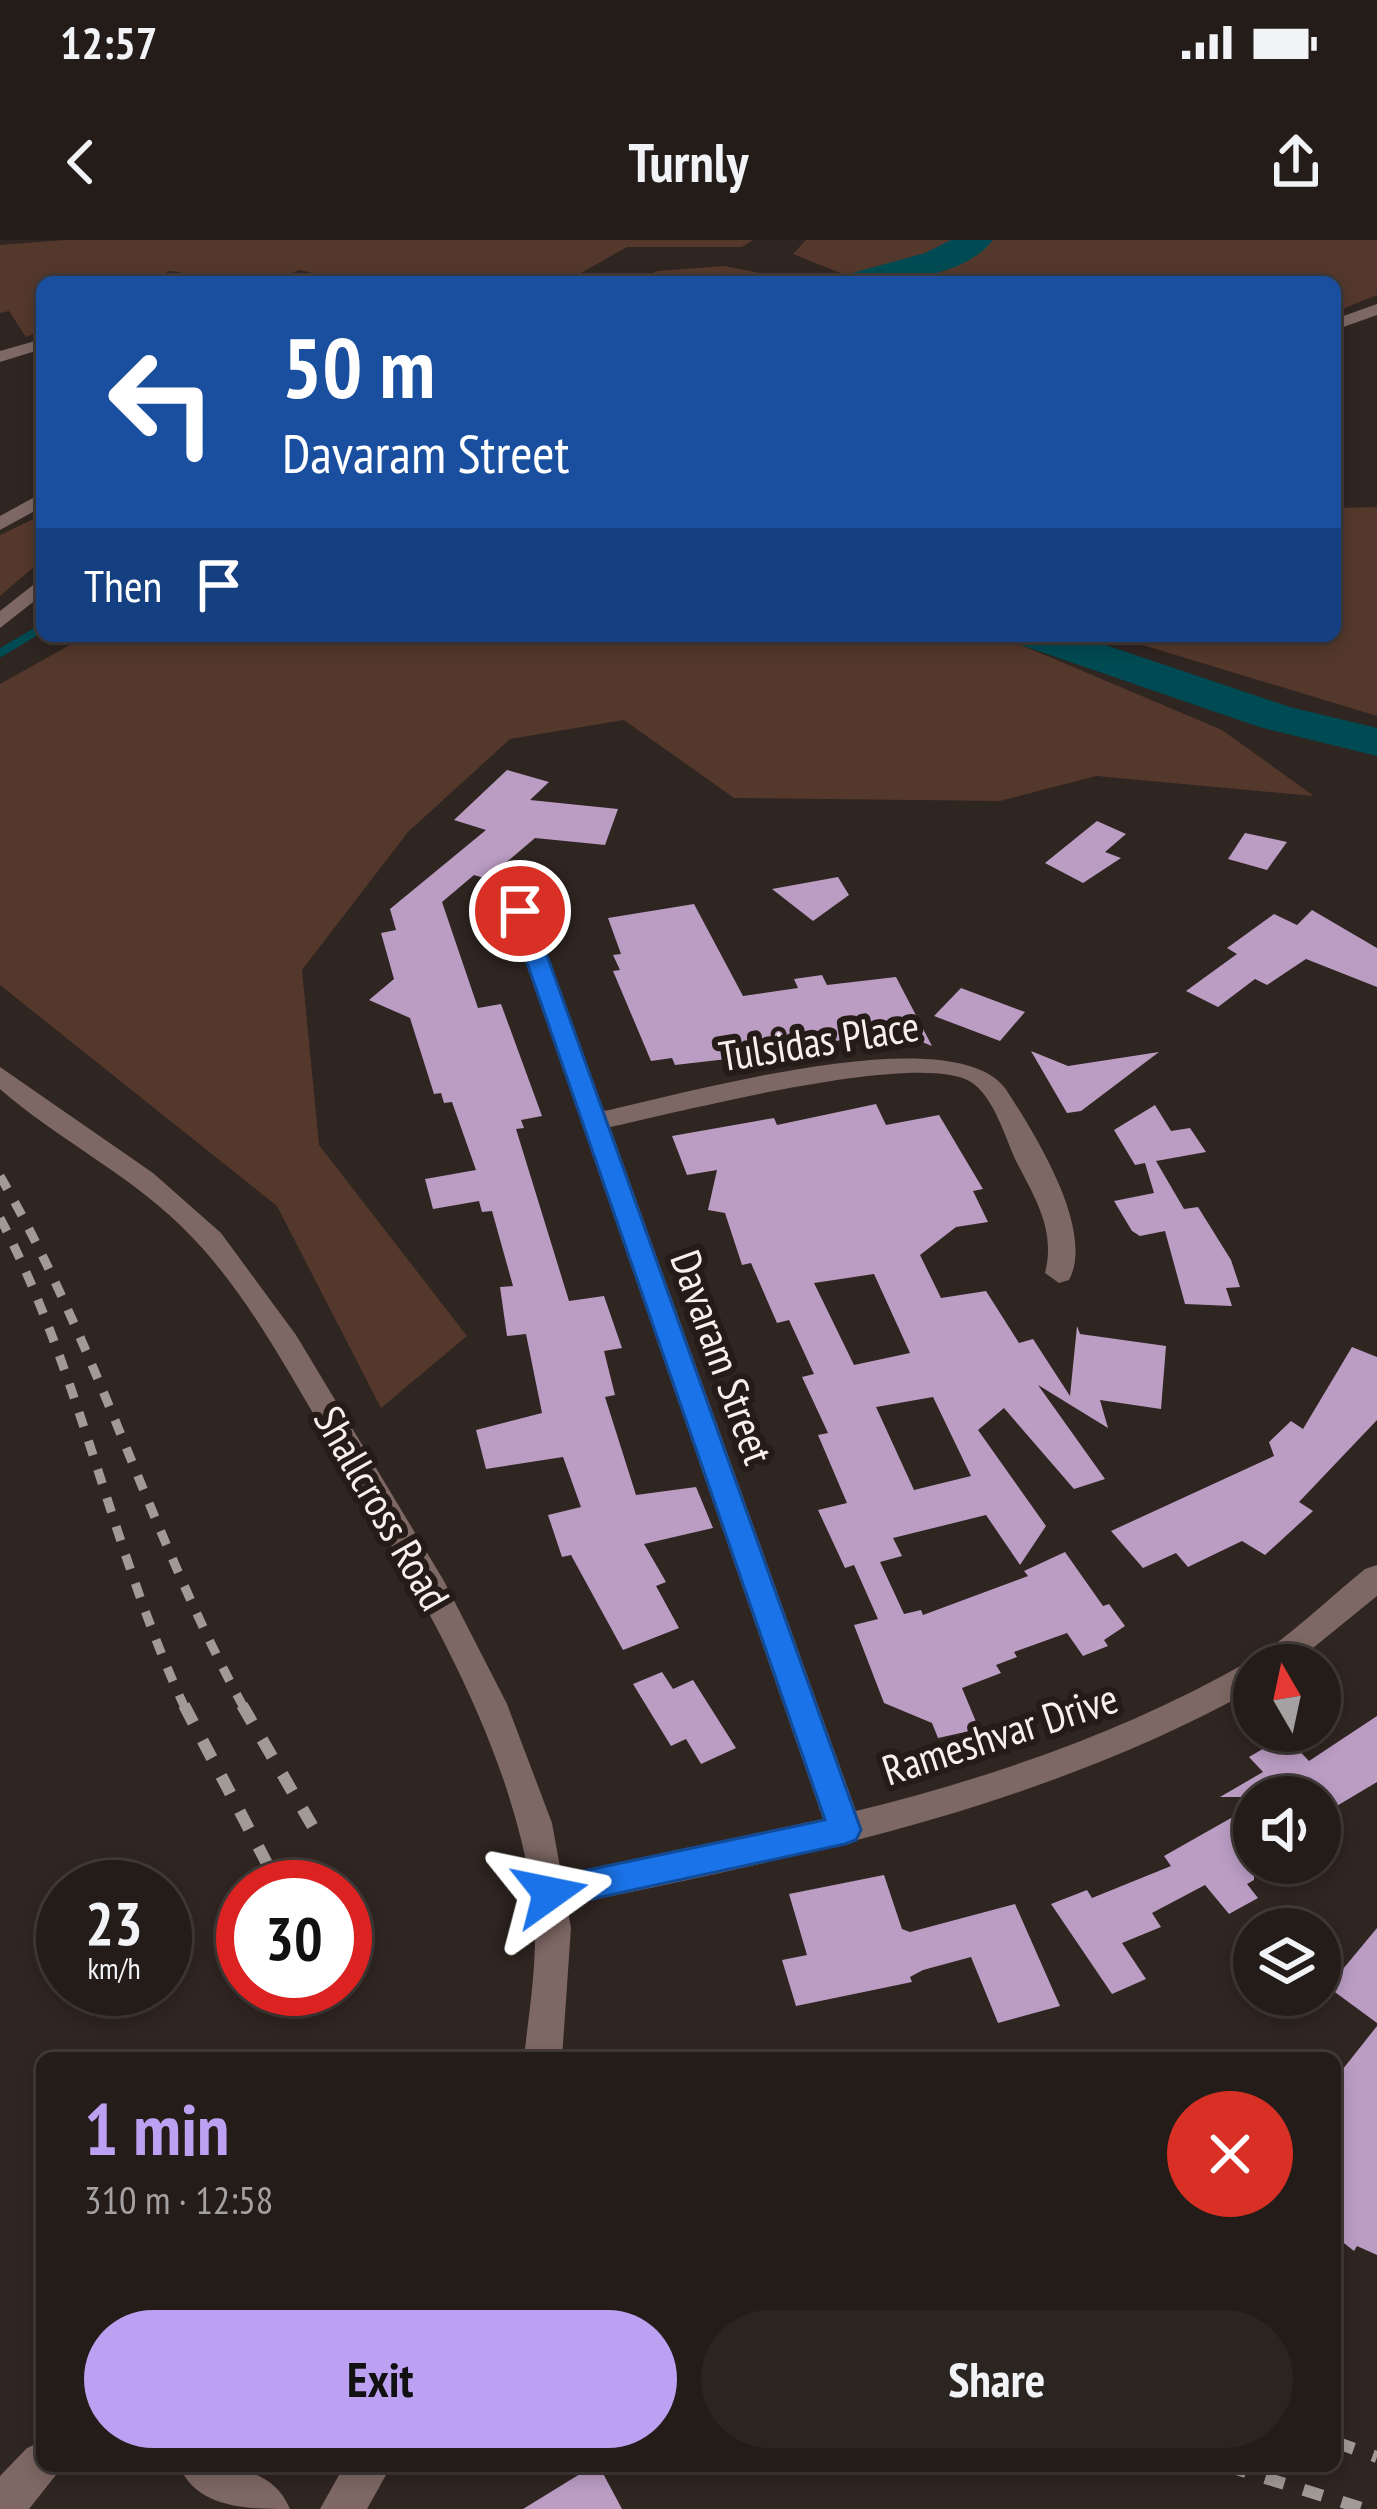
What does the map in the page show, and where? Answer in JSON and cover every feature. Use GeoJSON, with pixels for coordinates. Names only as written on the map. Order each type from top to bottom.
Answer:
{"type":"FeatureCollection","features":[{"type":"Feature","properties":{"kind":"street"},"geometry":{"type":"LineString","coordinates":[[1341,323],[1377,309]]}},
{"type":"Feature","properties":{"kind":"street"},"geometry":{"type":"LineString","coordinates":[[0,357],[36,346]]}},
{"type":"Feature","properties":{"kind":"street"},"geometry":{"type":"LineString","coordinates":[[0,524],[36,503]]}},
{"type":"Feature","properties":{"kind":"street"},"geometry":{"type":"LineString","coordinates":[[0,622],[36,589]]}},
{"type":"Feature","properties":{"kind":"street","name":"Davaram Street"},"geometry":{"type":"LineString","coordinates":[[520,911],[845,1830]]}},
{"type":"Feature","properties":{"kind":"street","name":"Tulsidas Place"},"geometry":{"type":"LineString","coordinates":[[594,1122],[877,1066],[940,1063],[964,1068],[988,1088],[1046,1190],[1067,1251],[1060,1273]]}},
{"type":"Feature","properties":{"kind":"street","name":"Shallcross Road"},"geometry":{"type":"LineString","coordinates":[[0,1075],[71,1134],[189,1217],[238,1272],[382,1503],[493,1705],[522,1781],[550,1893],[543,2052]]}},
{"type":"Feature","properties":{"kind":"street"},"geometry":{"type":"LineString","coordinates":[[1294,1644],[1377,1578]]}},
{"type":"Feature","properties":{"kind":"street","name":"Rameshvar Drive"},"geometry":{"type":"LineString","coordinates":[[550,1893],[964,1801],[1137,1739],[1233,1685]]}},
{"type":"Feature","properties":{"kind":"street"},"geometry":{"type":"LineString","coordinates":[[0,2508],[36,2469]]}},
{"type":"Feature","properties":{"kind":"street"},"geometry":{"type":"LineString","coordinates":[[210,2472],[268,2509]]}},
{"type":"Feature","properties":{"kind":"street"},"geometry":{"type":"LineString","coordinates":[[343,2509],[365,2472]]}},
{"type":"Feature","properties":{"kind":"shaded area"},"geometry":{"type":"Polygon","coordinates":[[[65,240],[753,240],[742,247],[627,247],[576,276],[325,276],[300,270],[284,276],[202,276],[170,271],[159,276],[36,276],[36,333],[26,337],[9,311],[0,313],[0,245],[65,240]]]}},
{"type":"Feature","properties":{"kind":"shaded area"},"geometry":{"type":"Polygon","coordinates":[[[806,240],[1377,240],[1377,295],[1341,310],[1341,276],[848,276],[793,254],[806,240]]]}},
{"type":"Feature","properties":{"kind":"shaded area"},"geometry":{"type":"Polygon","coordinates":[[[724,266],[775,276],[647,276],[657,271],[724,266]]]}},
{"type":"Feature","properties":{"kind":"shaded area"},"geometry":{"type":"Polygon","coordinates":[[[1377,507],[1377,716],[1133,642],[1341,642],[1341,508],[1377,507]]]}},
{"type":"Feature","properties":{"kind":"shaded area"},"geometry":{"type":"Polygon","coordinates":[[[36,518],[36,565],[0,596],[0,535],[36,518]]]}},
{"type":"Feature","properties":{"kind":"shaded area"},"geometry":{"type":"Polygon","coordinates":[[[75,642],[1014,642],[1222,730],[1314,796],[1096,776],[1000,801],[734,798],[624,720],[510,739],[408,832],[302,970],[319,1145],[467,1336],[381,1408],[277,1206],[0,985],[0,684],[75,642]]]}},
{"type":"Feature","properties":{"kind":"building"},"geometry":{"type":"Polygon","coordinates":[[[507,770],[549,782],[530,800],[618,809],[605,845],[535,838],[487,879],[474,875],[442,902],[478,1008],[501,1004],[542,1116],[521,1120],[524,1128],[516,1129],[569,1301],[604,1296],[622,1348],[604,1351],[615,1395],[605,1397],[636,1495],[696,1487],[713,1528],[644,1544],[666,1582],[656,1586],[679,1628],[623,1650],[571,1555],[562,1557],[548,1515],[581,1507],[563,1457],[486,1469],[476,1430],[542,1413],[526,1334],[507,1336],[500,1287],[513,1286],[492,1211],[482,1212],[479,1201],[433,1209],[425,1179],[476,1170],[452,1102],[444,1103],[441,1093],[434,1094],[410,1018],[369,1000],[394,979],[381,933],[396,930],[390,909],[486,830],[454,820],[507,770]]]}},
{"type":"Feature","properties":{"kind":"building"},"geometry":{"type":"Polygon","coordinates":[[[1097,821],[1126,834],[1105,852],[1121,858],[1083,883],[1045,863],[1097,821]]]}},
{"type":"Feature","properties":{"kind":"building"},"geometry":{"type":"Polygon","coordinates":[[[1245,833],[1287,842],[1267,870],[1228,859],[1245,833]]]}},
{"type":"Feature","properties":{"kind":"building"},"geometry":{"type":"Polygon","coordinates":[[[838,877],[849,895],[813,921],[772,889],[838,877]]]}},
{"type":"Feature","properties":{"kind":"building"},"geometry":{"type":"Polygon","coordinates":[[[694,904],[743,996],[798,988],[794,979],[822,975],[827,985],[896,977],[932,1046],[895,1031],[736,1058],[675,1065],[672,1058],[651,1061],[613,971],[620,970],[613,955],[621,954],[608,918],[694,904]]]}},
{"type":"Feature","properties":{"kind":"building"},"geometry":{"type":"Polygon","coordinates":[[[1312,910],[1377,948],[1377,987],[1306,959],[1267,985],[1255,979],[1218,1007],[1186,991],[1237,954],[1227,948],[1274,914],[1297,925],[1312,910]]]}},
{"type":"Feature","properties":{"kind":"building"},"geometry":{"type":"Polygon","coordinates":[[[961,988],[1025,1012],[1000,1041],[934,1016],[961,988]]]}},
{"type":"Feature","properties":{"kind":"building"},"geometry":{"type":"Polygon","coordinates":[[[1031,1051],[1068,1066],[1159,1052],[1081,1111],[1067,1113],[1031,1051]]]}},
{"type":"Feature","properties":{"kind":"building"},"geometry":{"type":"Polygon","coordinates":[[[876,1104],[886,1125],[939,1115],[983,1189],[973,1191],[988,1222],[956,1227],[920,1255],[941,1298],[986,1291],[1019,1343],[1033,1339],[1070,1396],[1077,1326],[1080,1334],[1166,1346],[1161,1409],[1100,1400],[1108,1428],[1038,1385],[1105,1479],[1074,1489],[1004,1408],[978,1430],[1046,1526],[1020,1565],[986,1515],[893,1538],[902,1556],[880,1562],[904,1614],[921,1610],[923,1615],[1028,1576],[1024,1571],[1065,1552],[1103,1606],[1109,1604],[1125,1626],[1104,1640],[1108,1646],[1083,1656],[1067,1633],[1014,1652],[1017,1657],[996,1665],[1001,1673],[962,1688],[979,1729],[938,1738],[932,1723],[884,1703],[854,1625],[878,1619],[854,1565],[845,1568],[818,1510],[847,1503],[818,1435],[828,1433],[802,1377],[814,1374],[789,1320],[777,1323],[751,1263],[742,1265],[725,1213],[708,1210],[717,1170],[687,1175],[672,1136],[774,1118],[777,1125],[876,1104]],[[874,1274],[814,1283],[854,1365],[910,1353],[874,1274]],[[933,1397],[876,1407],[914,1490],[971,1476],[933,1397]]]}},
{"type":"Feature","properties":{"kind":"building"},"geometry":{"type":"Polygon","coordinates":[[[1155,1105],[1171,1131],[1190,1128],[1206,1152],[1156,1161],[1184,1209],[1198,1207],[1231,1260],[1240,1287],[1226,1288],[1232,1306],[1185,1304],[1165,1231],[1140,1236],[1114,1201],[1154,1193],[1145,1163],[1135,1165],[1114,1130],[1155,1105]]]}},
{"type":"Feature","properties":{"kind":"building"},"geometry":{"type":"Polygon","coordinates":[[[1352,1347],[1377,1357],[1377,1420],[1299,1502],[1313,1511],[1265,1555],[1242,1541],[1188,1567],[1176,1553],[1143,1568],[1111,1531],[1274,1456],[1269,1442],[1291,1421],[1303,1429],[1352,1347]]]}},
{"type":"Feature","properties":{"kind":"building"},"geometry":{"type":"Polygon","coordinates":[[[662,1672],[673,1689],[693,1680],[736,1748],[701,1764],[686,1739],[671,1746],[633,1684],[662,1672]]]}},
{"type":"Feature","properties":{"kind":"building"},"geometry":{"type":"Polygon","coordinates":[[[1377,1716],[1377,1782],[1341,1803],[1341,1776],[1256,1776],[1263,1772],[1249,1757],[1258,1752],[1300,1752],[1309,1761],[1323,1752],[1341,1752],[1341,1740],[1377,1716]]]}},
{"type":"Feature","properties":{"kind":"building"},"geometry":{"type":"Polygon","coordinates":[[[1233,1817],[1233,1884],[1247,1884],[1258,1898],[1229,1914],[1205,1885],[1152,1913],[1161,1927],[1122,1943],[1146,1979],[1112,1994],[1051,1904],[1087,1890],[1092,1898],[1171,1866],[1164,1856],[1233,1817]]]}},
{"type":"Feature","properties":{"kind":"building"},"geometry":{"type":"Polygon","coordinates":[[[884,1875],[902,1929],[910,1932],[1015,1904],[1060,2006],[998,2023],[971,1957],[923,1970],[910,1977],[912,1982],[796,2006],[782,1960],[807,1955],[789,1894],[884,1875]]]}},
{"type":"Feature","properties":{"kind":"building"},"geometry":{"type":"Polygon","coordinates":[[[1377,1928],[1377,2023],[1341,1997],[1341,1971],[1377,1928]]]}},
{"type":"Feature","properties":{"kind":"building"},"geometry":{"type":"Polygon","coordinates":[[[1377,2026],[1377,2255],[1357,2246],[1354,2251],[1341,2241],[1341,2071],[1377,2026]]]}},
{"type":"Feature","properties":{"kind":"building"},"geometry":{"type":"Polygon","coordinates":[[[583,2472],[602,2472],[622,2509],[523,2509],[583,2472]]]}},
{"type":"Feature","properties":{"kind":"waterway"},"geometry":{"type":"LineString","coordinates":[[879,276],[937,260],[976,240]]}},
{"type":"Feature","properties":{"kind":"waterway"},"geometry":{"type":"LineString","coordinates":[[0,653],[36,632]]}},
{"type":"Feature","properties":{"kind":"waterway"},"geometry":{"type":"LineString","coordinates":[[1054,642],[1275,717],[1377,742]]}},
{"type":"Feature","properties":{"kind":"railway"},"geometry":{"type":"LineString","coordinates":[[0,1176],[66,1306],[180,1576],[244,1708]]}},
{"type":"Feature","properties":{"kind":"railway"},"geometry":{"type":"LineString","coordinates":[[0,1218],[53,1338],[136,1586],[185,1708]]}},
{"type":"Feature","properties":{"kind":"railway"},"geometry":{"type":"LineString","coordinates":[[184,1705],[265,1860]]}},
{"type":"Feature","properties":{"kind":"railway"},"geometry":{"type":"LineString","coordinates":[[242,1705],[320,1839]]}},
{"type":"Feature","properties":{"kind":"railway"},"geometry":{"type":"LineString","coordinates":[[1341,2444],[1377,2457]]}},
{"type":"Feature","properties":{"kind":"railway"},"geometry":{"type":"LineString","coordinates":[[1246,2472],[1365,2509]]}},
{"type":"Feature","properties":{"kind":"route"},"geometry":{"type":"LineString","coordinates":[[520,911],[845,1830],[550,1893]]}}]}
